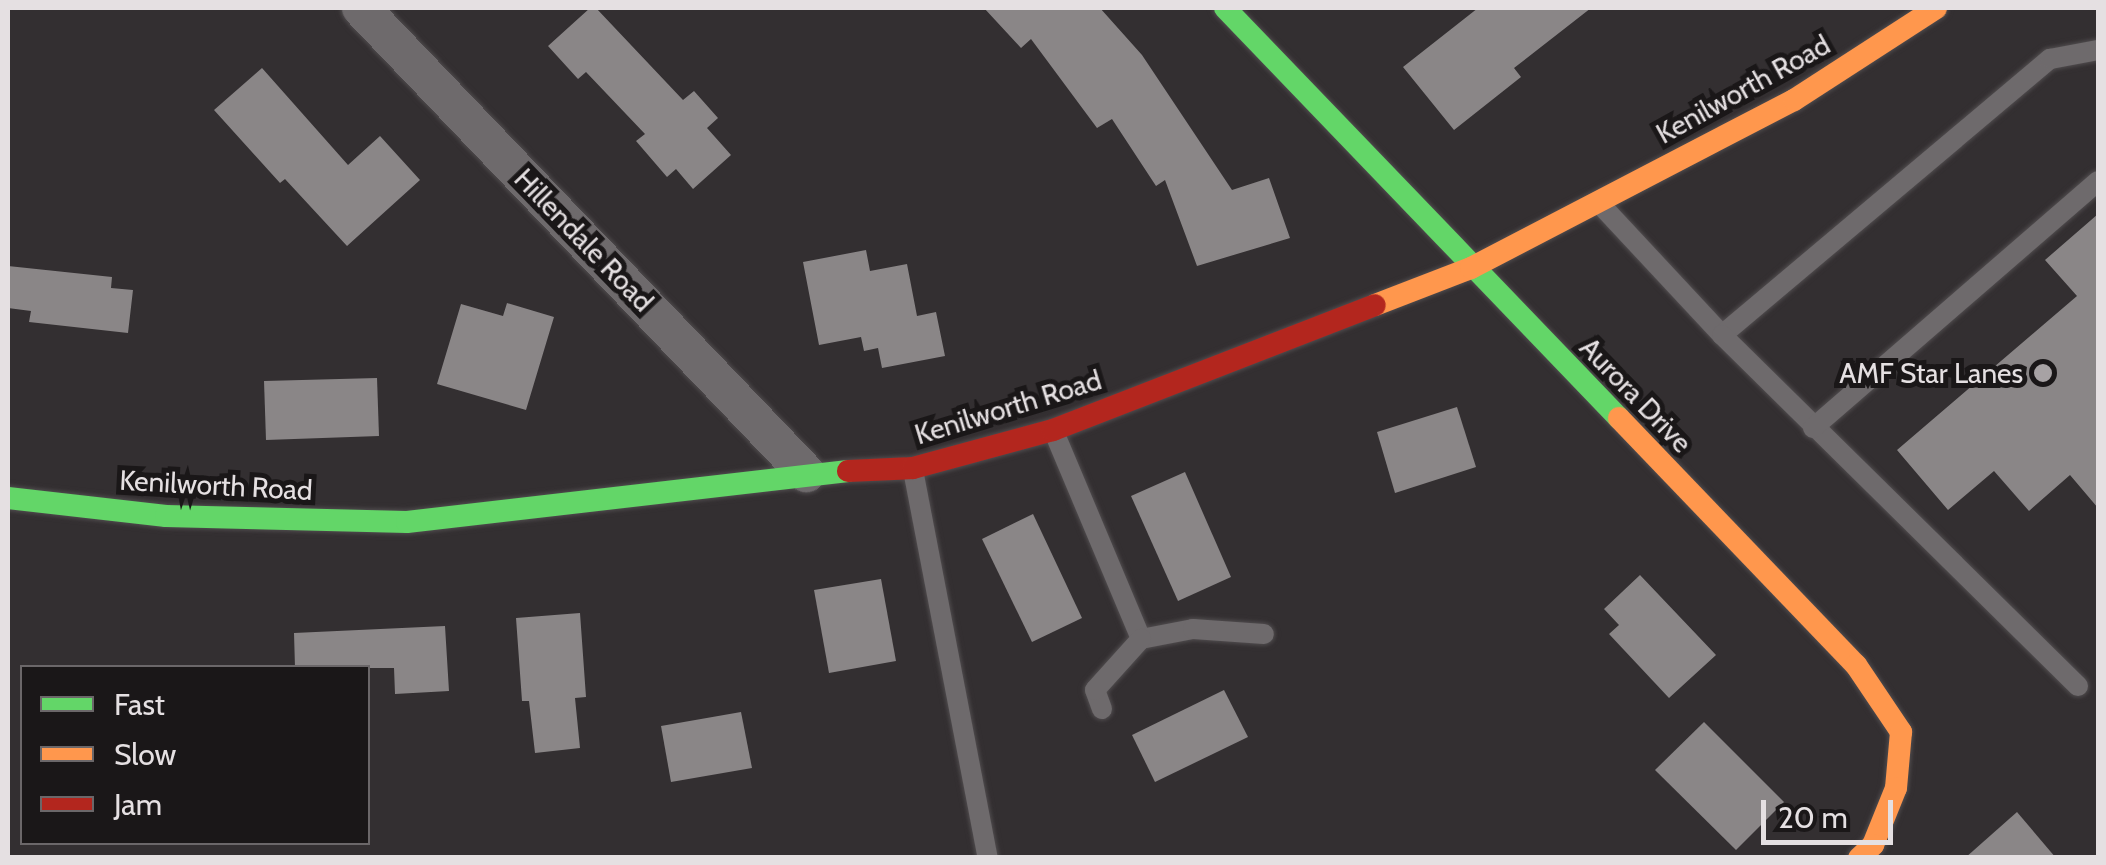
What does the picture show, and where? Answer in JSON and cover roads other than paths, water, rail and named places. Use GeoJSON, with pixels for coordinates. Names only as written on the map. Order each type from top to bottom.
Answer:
{"type":"FeatureCollection","features":[{"type":"Feature","properties":{"kind":"street","name":"Hillendale Road"},"geometry":{"type":"LineString","coordinates":[[362,8],[806,473]]}},
{"type":"Feature","properties":{"kind":"street","name":"Aurora Drive"},"geometry":{"type":"LineString","coordinates":[[1225,8],[1856,665],[1901,732],[1896,788],[1872,845],[1860,858]]}},
{"type":"Feature","properties":{"kind":"street","name":"Kenilworth Road"},"geometry":{"type":"LineString","coordinates":[[8,498],[166,516],[406,522],[622,500],[806,473],[913,468],[1053,430],[1471,268],[1794,100],[1936,8]]}},
{"type":"Feature","properties":{"kind":"lane"},"geometry":{"type":"LineString","coordinates":[[1722,335],[2050,59],[2098,50]]}},
{"type":"Feature","properties":{"kind":"lane"},"geometry":{"type":"LineString","coordinates":[[1814,428],[2098,181]]}},
{"type":"Feature","properties":{"kind":"lane"},"geometry":{"type":"LineString","coordinates":[[1598,202],[1814,428],[2078,686]]}},
{"type":"Feature","properties":{"kind":"lane"},"geometry":{"type":"LineString","coordinates":[[1053,430],[1141,639]]}},
{"type":"Feature","properties":{"kind":"lane"},"geometry":{"type":"LineString","coordinates":[[913,468],[988,858]]}},
{"type":"Feature","properties":{"kind":"lane"},"geometry":{"type":"LineString","coordinates":[[1102,708],[1095,690],[1141,639],[1193,629],[1264,634]]}},
{"type":"Feature","properties":{"kind":"place","name":"AMF Star Lanes"},"geometry":{"type":"Point","coordinates":[2043,373]}}]}
